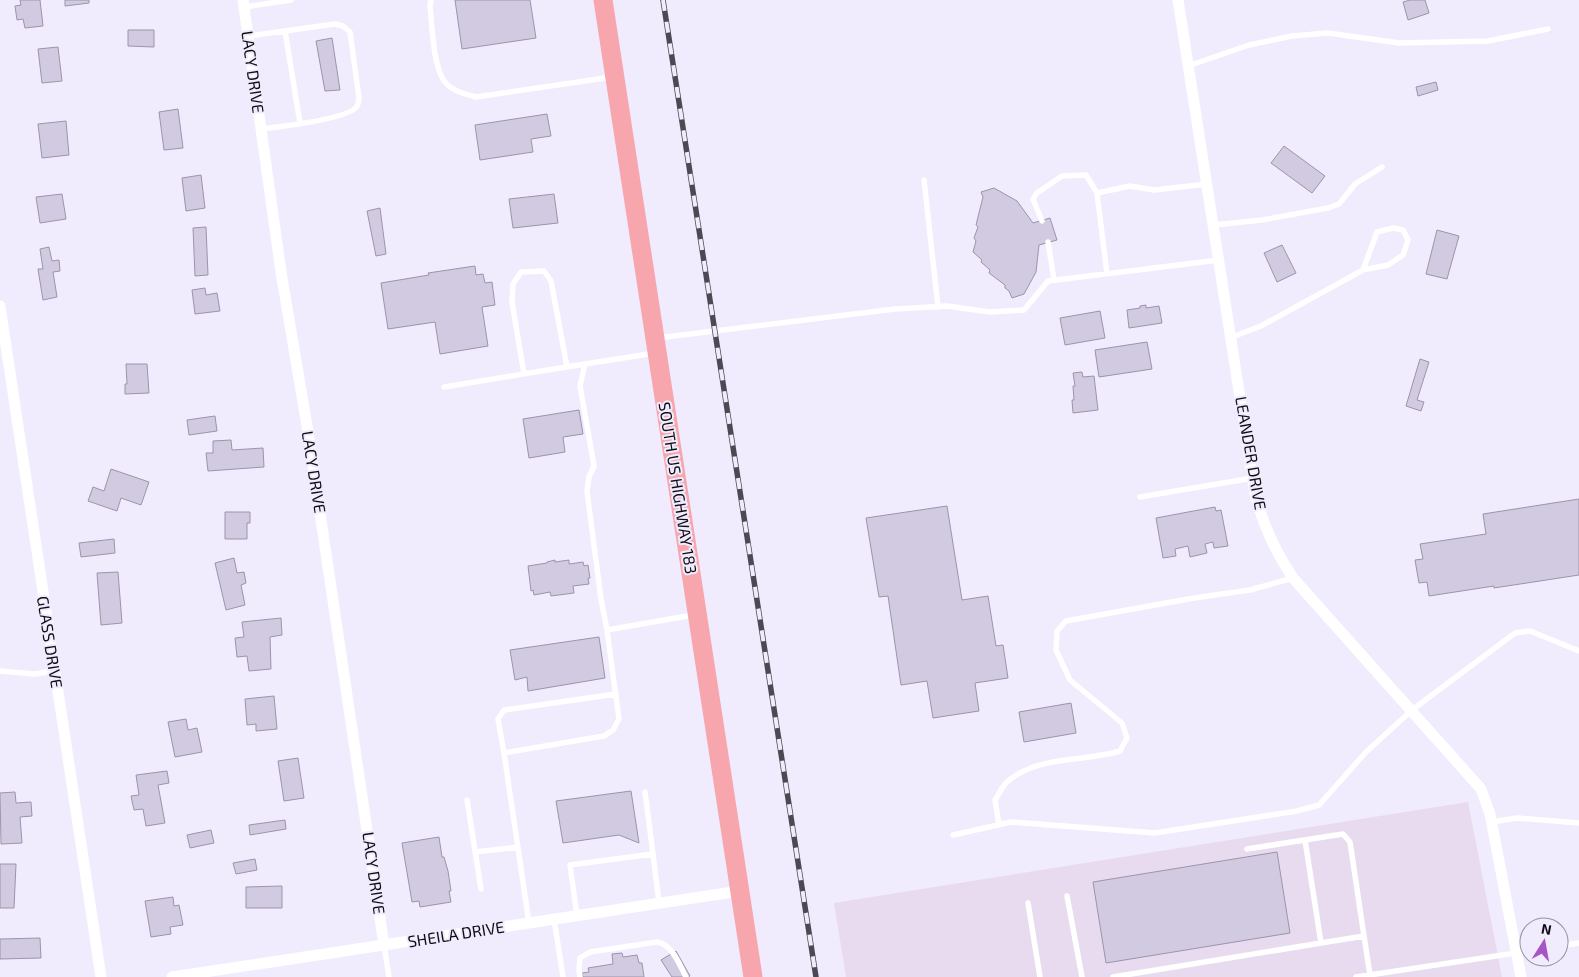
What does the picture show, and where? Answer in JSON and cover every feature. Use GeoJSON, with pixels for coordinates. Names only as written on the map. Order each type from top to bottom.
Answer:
{"type":"FeatureCollection","features":[{"type":"Feature","properties":{"kind":"main road","name":"SOUTH US HIGHWAY 183"},"geometry":{"type":"LineString","coordinates":[[603,0],[753,977]]}},
{"type":"Feature","properties":{"kind":"street","name":"LEANDER DRIVE"},"geometry":{"type":"LineString","coordinates":[[1178,0],[1253,478],[1266,529],[1273,546],[1293,578],[1481,789],[1492,822],[1521,977]]}},
{"type":"Feature","properties":{"kind":"street","name":"LACY DRIVE"},"geometry":{"type":"LineString","coordinates":[[244,4],[281,272],[311,452],[384,945]]}},
{"type":"Feature","properties":{"kind":"street","name":"GLASS DRIVE"},"geometry":{"type":"LineString","coordinates":[[0,306],[101,977]]}},
{"type":"Feature","properties":{"kind":"street","name":"SHEILA DRIVE"},"geometry":{"type":"LineString","coordinates":[[172,977],[740,891]]}},
{"type":"Feature","properties":{"kind":"lane"},"geometry":{"type":"LineString","coordinates":[[244,4],[292,0]]}},
{"type":"Feature","properties":{"kind":"lane"},"geometry":{"type":"LineString","coordinates":[[431,0],[430,6],[437,64],[443,80],[458,92],[476,97],[614,76]]}},
{"type":"Feature","properties":{"kind":"lane"},"geometry":{"type":"LineString","coordinates":[[248,36],[335,24],[342,26],[350,32],[359,98],[357,106],[350,112],[324,119],[261,129]]}},
{"type":"Feature","properties":{"kind":"lane"},"geometry":{"type":"LineString","coordinates":[[1188,66],[1249,45],[1292,36],[1328,34],[1399,43],[1488,41],[1548,29]]}},
{"type":"Feature","properties":{"kind":"lane"},"geometry":{"type":"LineString","coordinates":[[285,31],[300,123]]}},
{"type":"Feature","properties":{"kind":"lane"},"geometry":{"type":"LineString","coordinates":[[1214,225],[1262,220],[1328,208],[1339,204],[1355,184],[1382,166]]}},
{"type":"Feature","properties":{"kind":"lane"},"geometry":{"type":"LineString","coordinates":[[1042,221],[1033,199],[1037,193],[1062,176],[1086,175],[1097,192],[1107,274]]}},
{"type":"Feature","properties":{"kind":"lane"},"geometry":{"type":"LineString","coordinates":[[924,180],[938,307]]}},
{"type":"Feature","properties":{"kind":"lane"},"geometry":{"type":"LineString","coordinates":[[1097,192],[1130,186],[1154,190],[1207,184]]}},
{"type":"Feature","properties":{"kind":"lane"},"geometry":{"type":"LineString","coordinates":[[1232,337],[1261,326],[1363,270],[1388,265],[1403,255],[1408,240],[1403,230],[1393,228],[1377,232],[1363,270]]}},
{"type":"Feature","properties":{"kind":"lane"},"geometry":{"type":"LineString","coordinates":[[1048,242],[1054,280]]}},
{"type":"Feature","properties":{"kind":"lane"},"geometry":{"type":"LineString","coordinates":[[444,388],[585,364],[656,345],[895,309],[947,306],[990,312],[1024,310],[1048,281],[1219,260]]}},
{"type":"Feature","properties":{"kind":"lane"},"geometry":{"type":"LineString","coordinates":[[524,374],[512,302],[513,284],[521,272],[544,272],[551,281],[567,367]]}},
{"type":"Feature","properties":{"kind":"lane"},"geometry":{"type":"LineString","coordinates":[[504,752],[604,736],[613,730],[619,719],[587,491],[589,477],[594,466],[580,386],[585,364]]}},
{"type":"Feature","properties":{"kind":"lane"},"geometry":{"type":"LineString","coordinates":[[1140,497],[1253,478]]}},
{"type":"Feature","properties":{"kind":"lane"},"geometry":{"type":"LineString","coordinates":[[999,825],[995,800],[1007,782],[1029,769],[1058,761],[1105,756],[1120,751],[1126,738],[1122,723],[1070,680],[1056,650],[1057,631],[1066,621],[1250,590],[1293,578]]}},
{"type":"Feature","properties":{"kind":"lane"},"geometry":{"type":"LineString","coordinates":[[607,630],[698,614]]}},
{"type":"Feature","properties":{"kind":"lane"},"geometry":{"type":"LineString","coordinates":[[954,835],[1011,822],[1155,833],[1297,811],[1319,804],[1366,752],[1412,710],[1515,632],[1530,631],[1579,651]]}},
{"type":"Feature","properties":{"kind":"lane"},"geometry":{"type":"LineString","coordinates":[[0,671],[34,674],[55,671]]}},
{"type":"Feature","properties":{"kind":"lane"},"geometry":{"type":"LineString","coordinates":[[529,923],[498,720],[504,710],[616,694]]}},
{"type":"Feature","properties":{"kind":"lane"},"geometry":{"type":"LineString","coordinates":[[645,792],[659,903]]}},
{"type":"Feature","properties":{"kind":"lane"},"geometry":{"type":"LineString","coordinates":[[467,800],[481,889]]}},
{"type":"Feature","properties":{"kind":"lane"},"geometry":{"type":"LineString","coordinates":[[1492,822],[1517,818],[1579,823]]}},
{"type":"Feature","properties":{"kind":"lane"},"geometry":{"type":"LineString","coordinates":[[1247,849],[1343,834],[1350,842],[1370,975]]}},
{"type":"Feature","properties":{"kind":"lane"},"geometry":{"type":"LineString","coordinates":[[1305,840],[1321,943]]}},
{"type":"Feature","properties":{"kind":"lane"},"geometry":{"type":"LineString","coordinates":[[476,852],[518,847]]}},
{"type":"Feature","properties":{"kind":"lane"},"geometry":{"type":"LineString","coordinates":[[577,916],[570,865],[653,854]]}},
{"type":"Feature","properties":{"kind":"lane"},"geometry":{"type":"LineString","coordinates":[[1067,896],[1082,977]]}},
{"type":"Feature","properties":{"kind":"lane"},"geometry":{"type":"LineString","coordinates":[[1028,903],[1040,977]]}},
{"type":"Feature","properties":{"kind":"lane"},"geometry":{"type":"LineString","coordinates":[[554,919],[563,977]]}},
{"type":"Feature","properties":{"kind":"lane"},"geometry":{"type":"LineString","coordinates":[[1113,977],[1364,936]]}},
{"type":"Feature","properties":{"kind":"lane"},"geometry":{"type":"LineString","coordinates":[[580,977],[580,958],[590,952],[657,942],[664,943],[669,947],[686,977]]}},
{"type":"Feature","properties":{"kind":"lane"},"geometry":{"type":"LineString","coordinates":[[384,945],[389,977]]}},
{"type":"Feature","properties":{"kind":"lane"},"geometry":{"type":"LineString","coordinates":[[1356,977],[1392,974],[1517,953]]}},
{"type":"Feature","properties":{"kind":"shaded area"},"geometry":{"type":"Polygon","coordinates":[[[1468,802],[1502,977],[846,977],[834,903],[1468,802]]]}},
{"type":"Feature","properties":{"kind":"building"},"geometry":{"type":"Polygon","coordinates":[[[20,0],[40,0],[43,26],[25,28],[23,19],[17,20],[15,6],[21,5],[20,0]]]}},
{"type":"Feature","properties":{"kind":"building"},"geometry":{"type":"Polygon","coordinates":[[[65,0],[89,0],[89,3],[65,6],[65,0]]]}},
{"type":"Feature","properties":{"kind":"building"},"geometry":{"type":"Polygon","coordinates":[[[455,0],[530,0],[536,38],[462,49],[455,0]]]}},
{"type":"Feature","properties":{"kind":"building"},"geometry":{"type":"Polygon","coordinates":[[[1425,0],[1429,13],[1408,20],[1403,2],[1425,0]]]}},
{"type":"Feature","properties":{"kind":"building"},"geometry":{"type":"Polygon","coordinates":[[[128,30],[154,30],[154,47],[128,46],[128,30]]]}},
{"type":"Feature","properties":{"kind":"building"},"geometry":{"type":"Polygon","coordinates":[[[332,38],[340,90],[325,91],[316,41],[332,38]]]}},
{"type":"Feature","properties":{"kind":"building"},"geometry":{"type":"Polygon","coordinates":[[[58,47],[62,81],[42,83],[38,49],[58,47]]]}},
{"type":"Feature","properties":{"kind":"building"},"geometry":{"type":"Polygon","coordinates":[[[1436,82],[1438,90],[1418,96],[1416,87],[1436,82]]]}},
{"type":"Feature","properties":{"kind":"building"},"geometry":{"type":"Polygon","coordinates":[[[178,109],[183,148],[164,150],[159,112],[178,109]]]}},
{"type":"Feature","properties":{"kind":"building"},"geometry":{"type":"Polygon","coordinates":[[[547,114],[551,136],[531,139],[533,152],[480,160],[475,125],[547,114]]]}},
{"type":"Feature","properties":{"kind":"building"},"geometry":{"type":"Polygon","coordinates":[[[66,121],[69,155],[42,158],[38,124],[66,121]]]}},
{"type":"Feature","properties":{"kind":"building"},"geometry":{"type":"Polygon","coordinates":[[[1284,146],[1325,176],[1312,193],[1271,163],[1284,146]]]}},
{"type":"Feature","properties":{"kind":"building"},"geometry":{"type":"Polygon","coordinates":[[[201,175],[205,208],[186,211],[182,178],[201,175]]]}},
{"type":"Feature","properties":{"kind":"building"},"geometry":{"type":"Polygon","coordinates":[[[994,188],[1017,201],[1033,223],[1050,218],[1057,240],[1039,245],[1036,272],[1024,294],[1012,298],[1005,285],[989,273],[990,270],[973,252],[976,241],[974,238],[978,227],[976,225],[983,197],[981,192],[994,188]]]}},
{"type":"Feature","properties":{"kind":"building"},"geometry":{"type":"Polygon","coordinates":[[[62,194],[66,219],[40,223],[36,197],[62,194]]]}},
{"type":"Feature","properties":{"kind":"building"},"geometry":{"type":"Polygon","coordinates":[[[554,194],[558,223],[513,228],[509,199],[554,194]]]}},
{"type":"Feature","properties":{"kind":"building"},"geometry":{"type":"Polygon","coordinates":[[[380,208],[386,254],[376,256],[367,211],[380,208]]]}},
{"type":"Feature","properties":{"kind":"building"},"geometry":{"type":"Polygon","coordinates":[[[206,227],[208,275],[195,276],[193,228],[206,227]]]}},
{"type":"Feature","properties":{"kind":"building"},"geometry":{"type":"Polygon","coordinates":[[[1437,230],[1459,236],[1447,279],[1426,274],[1437,230]]]}},
{"type":"Feature","properties":{"kind":"building"},"geometry":{"type":"Polygon","coordinates":[[[1282,245],[1296,273],[1277,282],[1264,253],[1282,245]]]}},
{"type":"Feature","properties":{"kind":"building"},"geometry":{"type":"Polygon","coordinates":[[[49,247],[52,261],[59,260],[60,271],[53,272],[57,297],[43,300],[38,269],[43,269],[40,249],[49,247]]]}},
{"type":"Feature","properties":{"kind":"building"},"geometry":{"type":"Polygon","coordinates":[[[475,266],[476,275],[483,274],[485,283],[492,282],[495,305],[482,307],[488,346],[440,354],[435,322],[388,329],[381,283],[475,266]]]}},
{"type":"Feature","properties":{"kind":"building"},"geometry":{"type":"Polygon","coordinates":[[[205,288],[206,295],[217,293],[220,311],[195,314],[192,290],[205,288]]]}},
{"type":"Feature","properties":{"kind":"building"},"geometry":{"type":"Polygon","coordinates":[[[1146,305],[1146,308],[1159,306],[1162,323],[1129,328],[1127,310],[1146,305]]]}},
{"type":"Feature","properties":{"kind":"building"},"geometry":{"type":"Polygon","coordinates":[[[1100,311],[1105,338],[1065,345],[1060,318],[1100,311]]]}},
{"type":"Feature","properties":{"kind":"building"},"geometry":{"type":"Polygon","coordinates":[[[1147,342],[1152,369],[1099,377],[1095,350],[1147,342]]]}},
{"type":"Feature","properties":{"kind":"building"},"geometry":{"type":"Polygon","coordinates":[[[1420,359],[1429,362],[1417,400],[1424,402],[1421,411],[1406,406],[1420,359]]]}},
{"type":"Feature","properties":{"kind":"building"},"geometry":{"type":"Polygon","coordinates":[[[126,364],[147,364],[149,393],[125,394],[125,384],[127,384],[126,364]]]}},
{"type":"Feature","properties":{"kind":"building"},"geometry":{"type":"Polygon","coordinates":[[[1082,372],[1083,377],[1094,376],[1098,410],[1073,413],[1073,386],[1075,386],[1073,373],[1082,372]]]}},
{"type":"Feature","properties":{"kind":"building"},"geometry":{"type":"Polygon","coordinates":[[[579,410],[583,434],[563,437],[565,452],[529,458],[523,419],[579,410]]]}},
{"type":"Feature","properties":{"kind":"building"},"geometry":{"type":"Polygon","coordinates":[[[215,416],[217,431],[189,435],[187,420],[215,416]]]}},
{"type":"Feature","properties":{"kind":"building"},"geometry":{"type":"Polygon","coordinates":[[[231,440],[232,450],[263,448],[264,467],[208,471],[206,453],[213,453],[213,441],[231,440]]]}},
{"type":"Feature","properties":{"kind":"building"},"geometry":{"type":"Polygon","coordinates":[[[111,469],[149,482],[141,505],[121,498],[117,511],[88,501],[93,487],[104,491],[111,469]]]}},
{"type":"Feature","properties":{"kind":"building"},"geometry":{"type":"Polygon","coordinates":[[[1579,499],[1579,575],[1429,596],[1427,582],[1419,583],[1415,560],[1423,559],[1420,544],[1486,534],[1483,514],[1579,499]]]}},
{"type":"Feature","properties":{"kind":"building"},"geometry":{"type":"Polygon","coordinates":[[[947,506],[962,600],[988,596],[996,646],[1003,645],[1008,678],[975,683],[979,711],[933,718],[927,681],[901,685],[888,596],[879,597],[866,518],[947,506]]]}},
{"type":"Feature","properties":{"kind":"building"},"geometry":{"type":"Polygon","coordinates":[[[1215,507],[1216,511],[1221,510],[1228,546],[1214,548],[1213,542],[1205,544],[1207,553],[1190,557],[1188,546],[1175,549],[1176,556],[1163,558],[1156,518],[1215,507]]]}},
{"type":"Feature","properties":{"kind":"building"},"geometry":{"type":"Polygon","coordinates":[[[225,512],[250,512],[250,523],[247,523],[247,539],[225,539],[225,512]]]}},
{"type":"Feature","properties":{"kind":"building"},"geometry":{"type":"Polygon","coordinates":[[[114,539],[115,553],[81,557],[79,543],[114,539]]]}},
{"type":"Feature","properties":{"kind":"building"},"geometry":{"type":"Polygon","coordinates":[[[234,558],[237,573],[244,572],[246,583],[241,585],[245,605],[226,610],[215,563],[234,558]]]}},
{"type":"Feature","properties":{"kind":"building"},"geometry":{"type":"Polygon","coordinates":[[[555,560],[555,562],[569,560],[569,564],[583,562],[584,566],[588,565],[589,584],[573,586],[574,593],[551,596],[550,592],[534,595],[533,590],[531,591],[528,566],[555,560]]]}},
{"type":"Feature","properties":{"kind":"building"},"geometry":{"type":"Polygon","coordinates":[[[118,572],[122,623],[101,625],[97,573],[118,572]]]}},
{"type":"Feature","properties":{"kind":"building"},"geometry":{"type":"Polygon","coordinates":[[[281,618],[282,635],[270,637],[271,669],[249,671],[247,656],[237,657],[235,638],[244,637],[242,622],[281,618]]]}},
{"type":"Feature","properties":{"kind":"building"},"geometry":{"type":"Polygon","coordinates":[[[599,637],[605,678],[528,691],[527,677],[515,680],[510,650],[599,637]]]}},
{"type":"Feature","properties":{"kind":"building"},"geometry":{"type":"Polygon","coordinates":[[[274,696],[277,729],[256,731],[256,724],[247,725],[245,699],[274,696]]]}},
{"type":"Feature","properties":{"kind":"building"},"geometry":{"type":"Polygon","coordinates":[[[1071,703],[1076,733],[1024,742],[1019,712],[1071,703]]]}},
{"type":"Feature","properties":{"kind":"building"},"geometry":{"type":"Polygon","coordinates":[[[186,719],[188,730],[197,728],[202,752],[175,757],[168,722],[186,719]]]}},
{"type":"Feature","properties":{"kind":"building"},"geometry":{"type":"Polygon","coordinates":[[[298,758],[304,798],[284,801],[278,761],[298,758]]]}},
{"type":"Feature","properties":{"kind":"building"},"geometry":{"type":"Polygon","coordinates":[[[167,771],[169,783],[158,785],[165,823],[146,826],[143,809],[134,810],[131,796],[139,795],[136,775],[167,771]]]}},
{"type":"Feature","properties":{"kind":"building"},"geometry":{"type":"Polygon","coordinates":[[[631,791],[639,843],[619,835],[563,843],[556,801],[631,791]]]}},
{"type":"Feature","properties":{"kind":"building"},"geometry":{"type":"Polygon","coordinates":[[[15,792],[16,803],[31,802],[32,816],[20,817],[22,843],[1,844],[0,793],[15,792]]]}},
{"type":"Feature","properties":{"kind":"building"},"geometry":{"type":"Polygon","coordinates":[[[285,820],[286,829],[250,835],[249,825],[285,820]]]}},
{"type":"Feature","properties":{"kind":"building"},"geometry":{"type":"Polygon","coordinates":[[[211,830],[214,843],[190,848],[187,835],[211,830]]]}},
{"type":"Feature","properties":{"kind":"building"},"geometry":{"type":"Polygon","coordinates":[[[439,837],[442,857],[444,857],[448,871],[451,902],[420,907],[419,901],[412,902],[402,843],[439,837]]]}},
{"type":"Feature","properties":{"kind":"building"},"geometry":{"type":"Polygon","coordinates":[[[1277,852],[1290,933],[1106,963],[1093,882],[1277,852]]]}},
{"type":"Feature","properties":{"kind":"building"},"geometry":{"type":"Polygon","coordinates":[[[255,859],[257,870],[236,874],[233,863],[255,859]]]}},
{"type":"Feature","properties":{"kind":"building"},"geometry":{"type":"Polygon","coordinates":[[[0,864],[16,864],[14,908],[0,908],[0,864]]]}},
{"type":"Feature","properties":{"kind":"building"},"geometry":{"type":"Polygon","coordinates":[[[282,886],[282,908],[246,908],[246,887],[282,886]]]}},
{"type":"Feature","properties":{"kind":"building"},"geometry":{"type":"Polygon","coordinates":[[[173,897],[174,906],[179,905],[183,925],[170,927],[171,934],[151,937],[145,901],[173,897]]]}},
{"type":"Feature","properties":{"kind":"building"},"geometry":{"type":"Polygon","coordinates":[[[40,938],[41,958],[0,959],[0,939],[40,938]]]}},
{"type":"Feature","properties":{"kind":"building"},"geometry":{"type":"Polygon","coordinates":[[[676,951],[690,976],[672,977],[661,960],[676,951]]]}},
{"type":"Feature","properties":{"kind":"building"},"geometry":{"type":"Polygon","coordinates":[[[622,953],[623,957],[637,955],[639,963],[642,963],[644,977],[583,977],[582,973],[589,972],[588,968],[613,964],[612,954],[622,953]]]}},
{"type":"Feature","properties":{"kind":"railway"},"geometry":{"type":"LineString","coordinates":[[663,0],[816,977]]}}]}
